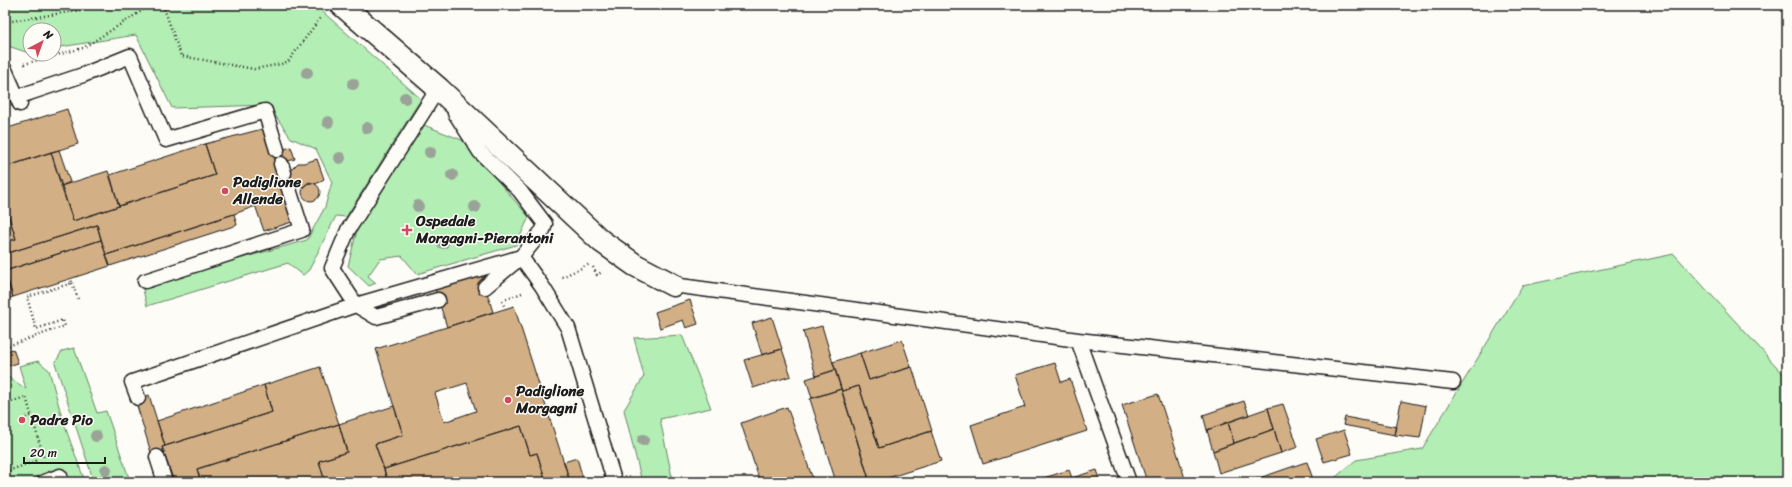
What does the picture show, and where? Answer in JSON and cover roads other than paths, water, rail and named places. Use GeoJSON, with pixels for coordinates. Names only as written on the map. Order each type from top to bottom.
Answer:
{"type":"FeatureCollection","features":[{"type":"Feature","properties":{"kind":"street"},"geometry":{"type":"LineString","coordinates":[[334,8],[439,89],[601,241],[635,265],[673,284]]}},
{"type":"Feature","properties":{"kind":"lane"},"geometry":{"type":"LineString","coordinates":[[5,70],[18,101],[130,56],[166,140],[265,111],[277,150]]}},
{"type":"Feature","properties":{"kind":"lane"},"geometry":{"type":"LineString","coordinates":[[438,300],[376,317],[356,305],[332,268],[348,230],[439,89],[480,152],[520,191],[545,224],[543,230],[521,257],[485,287]]}},
{"type":"Feature","properties":{"kind":"lane"},"geometry":{"type":"LineString","coordinates":[[144,281],[302,230],[285,175]]}},
{"type":"Feature","properties":{"kind":"lane"},"geometry":{"type":"LineString","coordinates":[[138,398],[132,382],[356,305],[521,257]]}},
{"type":"Feature","properties":{"kind":"lane"},"geometry":{"type":"LineString","coordinates":[[521,257],[542,286],[568,328],[613,477]]}},
{"type":"Feature","properties":{"kind":"lane"},"geometry":{"type":"LineString","coordinates":[[673,284],[1078,340],[1453,382]]}},
{"type":"Feature","properties":{"kind":"lane"},"geometry":{"type":"LineString","coordinates":[[1078,340],[1129,482]]}},
{"type":"Feature","properties":{"kind":"lane"},"geometry":{"type":"LineString","coordinates":[[157,457],[165,482]]}},
{"type":"Feature","properties":{"kind":"lane"},"geometry":{"type":"LineString","coordinates":[[44,482],[60,476]]}},
{"type":"Feature","properties":{"kind":"place","name":"Padiglione Allende"},"geometry":{"type":"Point","coordinates":[225,191]}},
{"type":"Feature","properties":{"kind":"place","name":"Ospedale Morgagni-Pierantoni"},"geometry":{"type":"Point","coordinates":[407,230]}},
{"type":"Feature","properties":{"kind":"place","name":"Padiglione Morgagni"},"geometry":{"type":"Point","coordinates":[508,400]}},
{"type":"Feature","properties":{"kind":"place","name":"Padre Pio"},"geometry":{"type":"Point","coordinates":[22,420]}}]}
